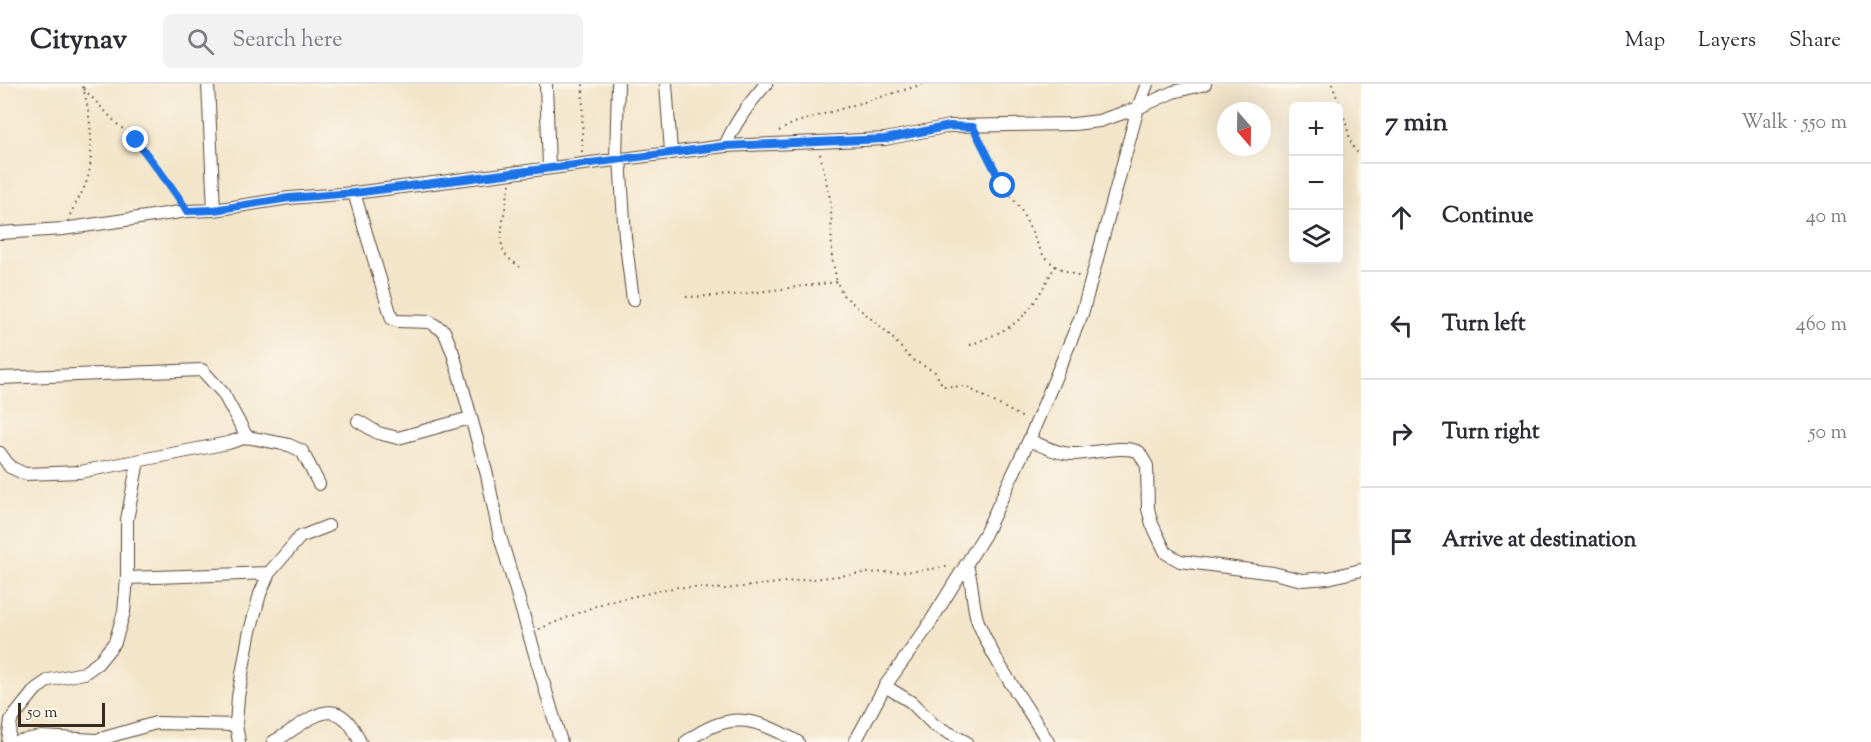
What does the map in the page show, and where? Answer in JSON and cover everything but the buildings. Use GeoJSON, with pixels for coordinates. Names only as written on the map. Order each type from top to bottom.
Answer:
{"type":"FeatureCollection","features":[{"type":"Feature","properties":{"kind":"street"},"geometry":{"type":"LineString","coordinates":[[208,84],[214,210]]}},
{"type":"Feature","properties":{"kind":"street"},"geometry":{"type":"LineString","coordinates":[[546,84],[549,167]]}},
{"type":"Feature","properties":{"kind":"street"},"geometry":{"type":"LineString","coordinates":[[618,84],[618,159],[633,300]]}},
{"type":"Feature","properties":{"kind":"street"},"geometry":{"type":"LineString","coordinates":[[666,84],[670,152]]}},
{"type":"Feature","properties":{"kind":"street"},"geometry":{"type":"LineString","coordinates":[[725,146],[733,128],[748,105],[766,84]]}},
{"type":"Feature","properties":{"kind":"street"},"geometry":{"type":"LineString","coordinates":[[855,742],[885,686],[926,629],[985,534],[1029,440],[1082,314],[1138,108],[1147,84]]}},
{"type":"Feature","properties":{"kind":"street"},"geometry":{"type":"LineString","coordinates":[[0,233],[63,229],[289,198],[354,193],[725,146],[885,139],[950,126],[1074,124],[1099,121],[1138,108],[1173,92],[1204,84]]}},
{"type":"Feature","properties":{"kind":"street"},"geometry":{"type":"LineString","coordinates":[[354,193],[392,319],[430,322],[444,331],[453,353],[487,475],[499,533],[561,742]]}},
{"type":"Feature","properties":{"kind":"street"},"geometry":{"type":"LineString","coordinates":[[0,391],[1,378],[202,370],[223,393],[247,437]]}},
{"type":"Feature","properties":{"kind":"street"},"geometry":{"type":"LineString","coordinates":[[358,421],[378,433],[398,438],[470,418]]}},
{"type":"Feature","properties":{"kind":"street"},"geometry":{"type":"LineString","coordinates":[[0,453],[10,467],[25,474],[80,472],[228,443],[247,437],[289,445],[302,451],[319,484]]}},
{"type":"Feature","properties":{"kind":"street"},"geometry":{"type":"LineString","coordinates":[[1029,440],[1063,453],[1128,448],[1139,452],[1147,466],[1148,509],[1152,524],[1166,553],[1180,561],[1273,573],[1302,580],[1328,578],[1361,570]]}},
{"type":"Feature","properties":{"kind":"street"},"geometry":{"type":"LineString","coordinates":[[8,742],[11,720],[36,689],[49,680],[84,673],[98,663],[115,642],[124,612],[128,520],[138,461]]}},
{"type":"Feature","properties":{"kind":"street"},"geometry":{"type":"LineString","coordinates":[[239,742],[236,725],[238,697],[249,635],[260,594],[269,573],[300,537],[328,526]]}},
{"type":"Feature","properties":{"kind":"street"},"geometry":{"type":"LineString","coordinates":[[966,564],[970,573],[978,621],[998,660],[1048,742]]}},
{"type":"Feature","properties":{"kind":"street"},"geometry":{"type":"LineString","coordinates":[[127,578],[269,573]]}},
{"type":"Feature","properties":{"kind":"street"},"geometry":{"type":"LineString","coordinates":[[885,686],[911,702],[934,725],[966,742]]}},
{"type":"Feature","properties":{"kind":"street"},"geometry":{"type":"LineString","coordinates":[[273,742],[316,716],[333,711],[342,715],[360,742]]}},
{"type":"Feature","properties":{"kind":"street"},"geometry":{"type":"LineString","coordinates":[[686,742],[714,725],[729,720],[743,720],[773,728],[798,742]]}},
{"type":"Feature","properties":{"kind":"street"},"geometry":{"type":"LineString","coordinates":[[16,742],[41,737],[97,740],[156,723],[236,725]]}},
{"type":"Feature","properties":{"kind":"path"},"geometry":{"type":"LineString","coordinates":[[63,229],[89,172],[90,126],[82,84]]}},
{"type":"Feature","properties":{"kind":"path"},"geometry":{"type":"LineString","coordinates":[[582,164],[583,84]]}},
{"type":"Feature","properties":{"kind":"path"},"geometry":{"type":"LineString","coordinates":[[774,133],[794,123],[924,84]]}},
{"type":"Feature","properties":{"kind":"path"},"geometry":{"type":"LineString","coordinates":[[1332,84],[1352,146],[1361,157]]}},
{"type":"Feature","properties":{"kind":"path"},"geometry":{"type":"LineString","coordinates":[[84,89],[118,125],[136,140],[173,187],[187,211]]}},
{"type":"Feature","properties":{"kind":"path"},"geometry":{"type":"LineString","coordinates":[[973,127],[1003,186],[1020,208],[1043,255],[1055,266],[1092,281]]}},
{"type":"Feature","properties":{"kind":"path"},"geometry":{"type":"LineString","coordinates":[[817,142],[831,203],[832,258],[837,282],[843,295],[888,333],[911,359],[935,372],[943,386],[967,387],[1035,425]]}},
{"type":"Feature","properties":{"kind":"path"},"geometry":{"type":"LineString","coordinates":[[512,172],[502,241],[508,258],[520,267]]}},
{"type":"Feature","properties":{"kind":"path"},"geometry":{"type":"LineString","coordinates":[[970,345],[1007,329],[1020,320],[1037,301],[1055,266]]}},
{"type":"Feature","properties":{"kind":"path"},"geometry":{"type":"LineString","coordinates":[[686,297],[734,295],[837,282]]}},
{"type":"Feature","properties":{"kind":"path"},"geometry":{"type":"LineString","coordinates":[[528,634],[603,603],[678,587],[725,589],[865,573],[917,572],[966,564]]}},
{"type":"Feature","properties":{"kind":"route"},"geometry":{"type":"LineString","coordinates":[[136,140],[173,187],[187,211],[214,210],[289,198],[354,193],[725,146],[885,139],[950,126],[973,127],[1003,186]]}}]}
